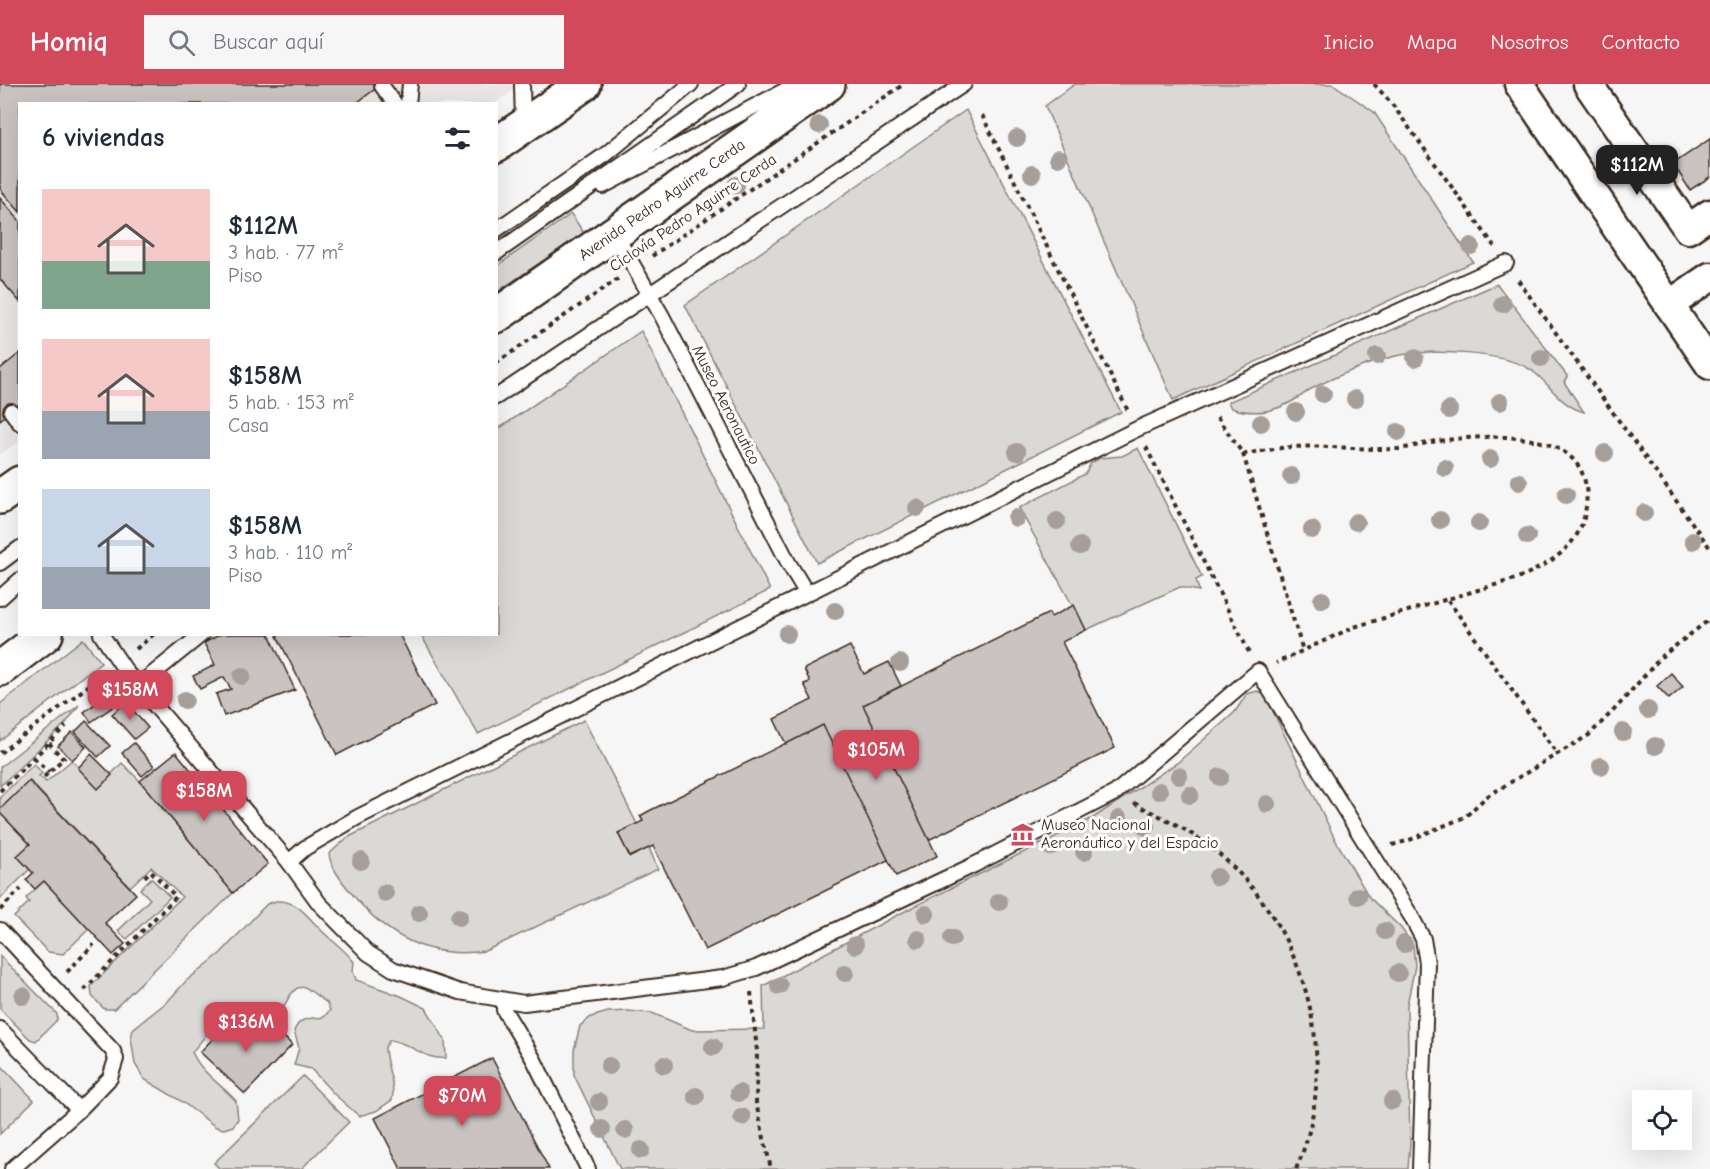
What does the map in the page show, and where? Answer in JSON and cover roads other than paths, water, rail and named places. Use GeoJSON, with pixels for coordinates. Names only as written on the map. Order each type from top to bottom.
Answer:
{"type":"FeatureCollection","features":[{"type":"Feature","properties":{"kind":"main road"},"geometry":{"type":"LineString","coordinates":[[498,144],[584,84]]}},
{"type":"Feature","properties":{"kind":"main road","name":"Avenida Pedro Aguirre Cerda"},"geometry":{"type":"LineString","coordinates":[[498,315],[828,84]]}},
{"type":"Feature","properties":{"kind":"main road"},"geometry":{"type":"LineString","coordinates":[[0,497],[18,484]]}},
{"type":"Feature","properties":{"kind":"main road"},"geometry":{"type":"LineString","coordinates":[[0,669],[43,636]]}},
{"type":"Feature","properties":{"kind":"street"},"geometry":{"type":"LineString","coordinates":[[1519,84],[1710,365]]}},
{"type":"Feature","properties":{"kind":"street"},"geometry":{"type":"LineString","coordinates":[[1588,84],[1688,229],[1710,214]]}},
{"type":"Feature","properties":{"kind":"street"},"geometry":{"type":"LineString","coordinates":[[1670,305],[1710,277]]}},
{"type":"Feature","properties":{"kind":"lane"},"geometry":{"type":"LineString","coordinates":[[408,102],[410,84]]}},
{"type":"Feature","properties":{"kind":"lane"},"geometry":{"type":"LineString","coordinates":[[522,84],[523,127]]}},
{"type":"Feature","properties":{"kind":"lane"},"geometry":{"type":"LineString","coordinates":[[498,230],[604,155],[691,84]]}},
{"type":"Feature","properties":{"kind":"lane"},"geometry":{"type":"LineString","coordinates":[[498,252],[738,84]]}},
{"type":"Feature","properties":{"kind":"lane"},"geometry":{"type":"LineString","coordinates":[[548,215],[797,84]]}},
{"type":"Feature","properties":{"kind":"lane"},"geometry":{"type":"LineString","coordinates":[[498,396],[964,84]]}},
{"type":"Feature","properties":{"kind":"lane"},"geometry":{"type":"LineString","coordinates":[[382,86],[394,102]]}},
{"type":"Feature","properties":{"kind":"lane","name":"Museo Aeronautico"},"geometry":{"type":"LineString","coordinates":[[615,234],[650,295],[789,564],[806,592]]}},
{"type":"Feature","properties":{"kind":"lane"},"geometry":{"type":"LineString","coordinates":[[289,862],[305,848],[358,817],[1137,429],[1506,263]]}},
{"type":"Feature","properties":{"kind":"lane"},"geometry":{"type":"LineString","coordinates":[[11,411],[18,420]]}},
{"type":"Feature","properties":{"kind":"lane"},"geometry":{"type":"LineString","coordinates":[[0,563],[18,550]]}},
{"type":"Feature","properties":{"kind":"lane"},"geometry":{"type":"LineString","coordinates":[[0,598],[18,582]]}},
{"type":"Feature","properties":{"kind":"lane"},"geometry":{"type":"LineString","coordinates":[[102,636],[138,686],[289,862],[319,903],[345,932],[381,963],[410,976],[460,992],[504,1001],[532,1002],[713,980],[749,971],[974,865],[1114,793],[1258,671],[1371,850],[1423,939],[1427,963],[1420,1169]]}},
{"type":"Feature","properties":{"kind":"lane"},"geometry":{"type":"LineString","coordinates":[[138,686],[200,636]]}},
{"type":"Feature","properties":{"kind":"lane"},"geometry":{"type":"LineString","coordinates":[[0,930],[113,1051],[116,1059],[110,1078],[79,1110],[12,1169]]}},
{"type":"Feature","properties":{"kind":"lane"},"geometry":{"type":"LineString","coordinates":[[504,1001],[504,1010],[534,1060],[588,1169]]}},
{"type":"Feature","properties":{"kind":"lane"},"geometry":{"type":"LineString","coordinates":[[0,1029],[79,1110]]}},
{"type":"Feature","properties":{"kind":"place","name":"Museo Nacional Aeronáutico y del Espacio"},"geometry":{"type":"Point","coordinates":[1023,834]}}]}
